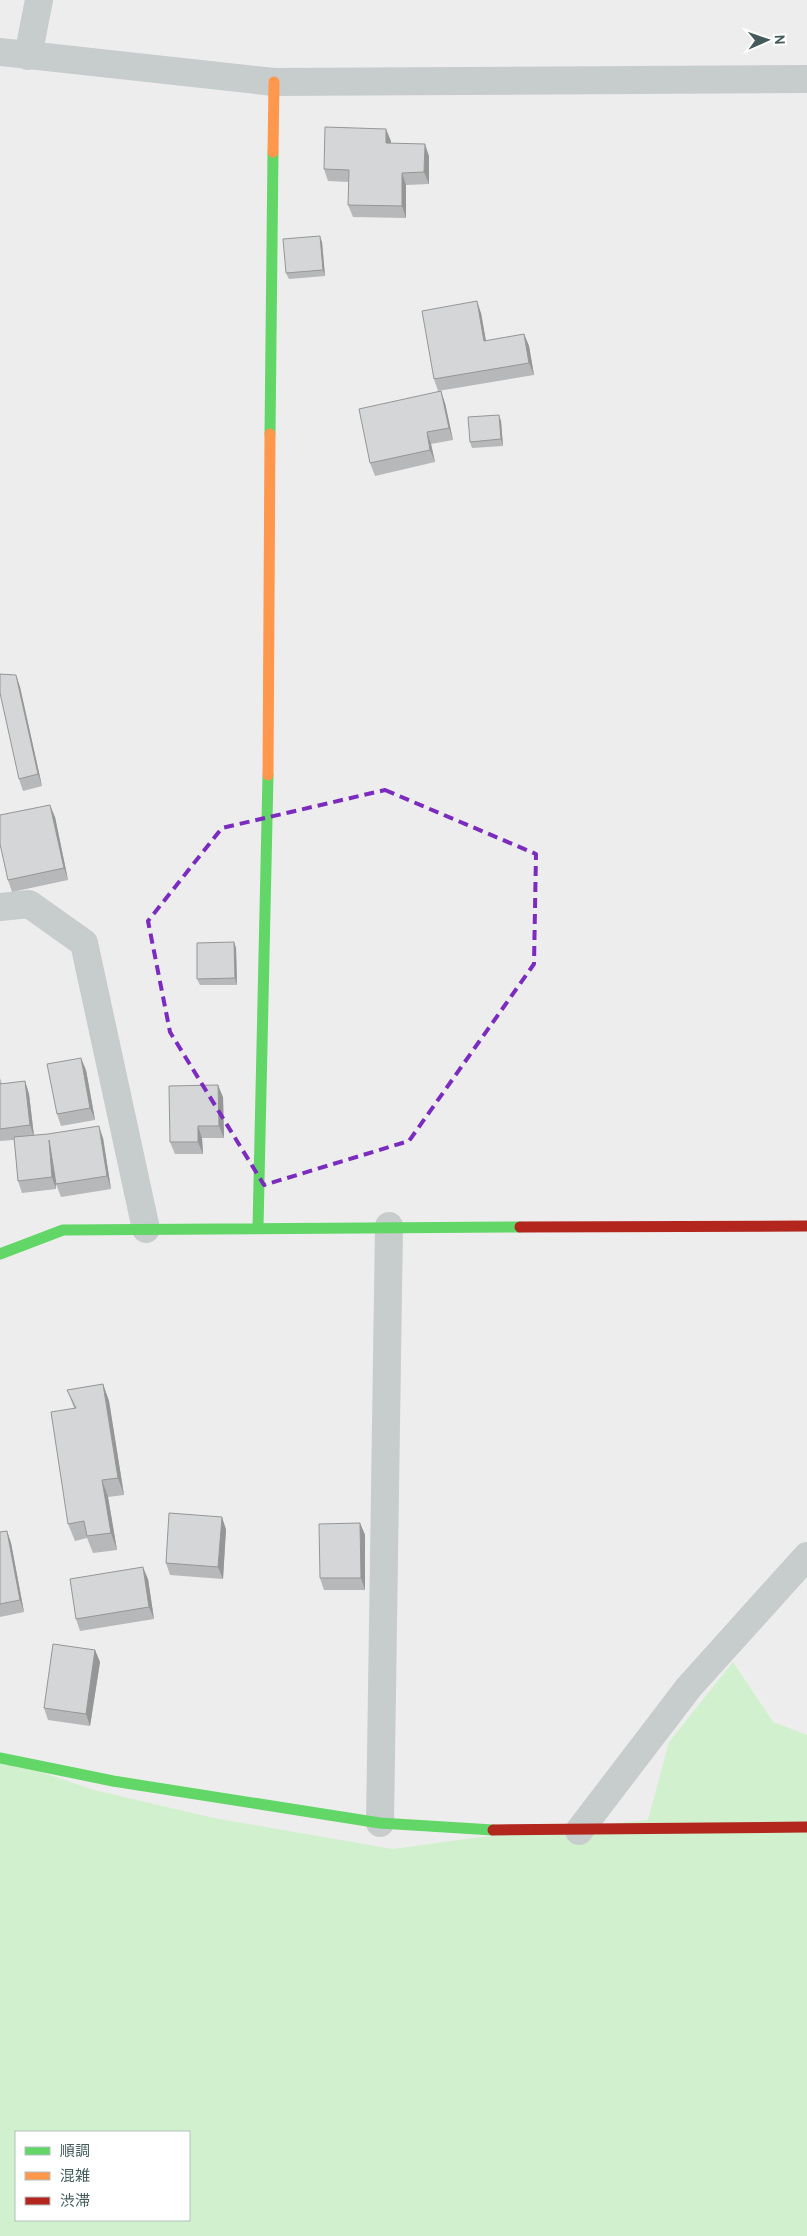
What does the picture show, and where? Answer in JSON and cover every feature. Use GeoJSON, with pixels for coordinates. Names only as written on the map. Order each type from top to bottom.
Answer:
{"type":"FeatureCollection","features":[{"type":"Feature","properties":{"kind":"street"},"geometry":{"type":"LineString","coordinates":[[28,56],[40,0]]}},
{"type":"Feature","properties":{"kind":"street"},"geometry":{"type":"LineString","coordinates":[[0,52],[274,82],[807,79]]}},
{"type":"Feature","properties":{"kind":"street"},"geometry":{"type":"LineString","coordinates":[[258,1227],[270,700],[270,361],[274,82]]}},
{"type":"Feature","properties":{"kind":"street"},"geometry":{"type":"LineString","coordinates":[[0,907],[29,904],[84,943],[146,1229]]}},
{"type":"Feature","properties":{"kind":"street"},"geometry":{"type":"LineString","coordinates":[[380,1823],[388,1226]]}},
{"type":"Feature","properties":{"kind":"street"},"geometry":{"type":"LineString","coordinates":[[0,1254],[62,1230],[388,1226],[807,1226]]}},
{"type":"Feature","properties":{"kind":"street"},"geometry":{"type":"LineString","coordinates":[[579,1831],[689,1686],[807,1556]]}},
{"type":"Feature","properties":{"kind":"street"},"geometry":{"type":"LineString","coordinates":[[0,1758],[122,1782],[380,1823],[474,1830],[579,1831],[807,1827]]}},
{"type":"Feature","properties":{"kind":"highlighted area"},"geometry":{"type":"Polygon","coordinates":[[[385,790],[536,854],[534,964],[409,1141],[264,1185],[170,1032],[148,921],[222,828],[385,790]]]}},
{"type":"Feature","properties":{"kind":"green space"},"geometry":{"type":"Polygon","coordinates":[[[733,1662],[773,1722],[807,1735],[807,2236],[0,2236],[0,1758],[94,1790],[214,1818],[393,1849],[473,1838],[648,1820],[669,1742],[733,1662]]]}},
{"type":"Feature","properties":{"kind":"building"},"geometry":{"type":"Polygon","coordinates":[[[325,127],[386,129],[386,143],[425,144],[424,172],[402,173],[402,206],[348,205],[349,170],[324,169],[325,127]]]}},
{"type":"Feature","properties":{"kind":"building"},"geometry":{"type":"Polygon","coordinates":[[[320,236],[323,270],[286,273],[283,239],[320,236]]]}},
{"type":"Feature","properties":{"kind":"building"},"geometry":{"type":"Polygon","coordinates":[[[477,301],[484,341],[524,334],[529,363],[434,379],[422,311],[477,301]]]}},
{"type":"Feature","properties":{"kind":"building"},"geometry":{"type":"Polygon","coordinates":[[[441,391],[449,428],[427,432],[430,450],[370,463],[359,409],[441,391]]]}},
{"type":"Feature","properties":{"kind":"building"},"geometry":{"type":"Polygon","coordinates":[[[499,415],[501,439],[470,442],[468,417],[499,415]]]}},
{"type":"Feature","properties":{"kind":"building"},"geometry":{"type":"Polygon","coordinates":[[[0,674],[16,675],[38,774],[19,779],[0,693],[0,674]]]}},
{"type":"Feature","properties":{"kind":"building"},"geometry":{"type":"Polygon","coordinates":[[[50,805],[64,868],[8,880],[0,844],[0,815],[50,805]]]}},
{"type":"Feature","properties":{"kind":"building"},"geometry":{"type":"Polygon","coordinates":[[[234,942],[235,978],[197,979],[197,943],[234,942]]]}},
{"type":"Feature","properties":{"kind":"building"},"geometry":{"type":"Polygon","coordinates":[[[81,1058],[90,1108],[57,1114],[47,1064],[81,1058]]]}},
{"type":"Feature","properties":{"kind":"building"},"geometry":{"type":"Polygon","coordinates":[[[25,1081],[30,1125],[0,1129],[0,1084],[25,1081]]]}},
{"type":"Feature","properties":{"kind":"building"},"geometry":{"type":"Polygon","coordinates":[[[218,1085],[219,1126],[198,1126],[198,1142],[170,1142],[169,1086],[218,1085]]]}},
{"type":"Feature","properties":{"kind":"building"},"geometry":{"type":"Polygon","coordinates":[[[99,1126],[107,1176],[56,1184],[49,1140],[52,1177],[18,1181],[14,1137],[99,1126]]]}},
{"type":"Feature","properties":{"kind":"building"},"geometry":{"type":"Polygon","coordinates":[[[103,1384],[118,1478],[102,1480],[111,1533],[87,1536],[84,1521],[68,1524],[51,1412],[76,1408],[67,1390],[103,1384]]]}},
{"type":"Feature","properties":{"kind":"building"},"geometry":{"type":"Polygon","coordinates":[[[169,1513],[222,1517],[218,1567],[166,1563],[169,1513]]]}},
{"type":"Feature","properties":{"kind":"building"},"geometry":{"type":"Polygon","coordinates":[[[360,1523],[361,1578],[320,1578],[319,1524],[360,1523]]]}},
{"type":"Feature","properties":{"kind":"building"},"geometry":{"type":"Polygon","coordinates":[[[7,1531],[20,1600],[0,1604],[0,1532],[7,1531]]]}},
{"type":"Feature","properties":{"kind":"building"},"geometry":{"type":"Polygon","coordinates":[[[143,1567],[149,1607],[76,1619],[70,1579],[143,1567]]]}},
{"type":"Feature","properties":{"kind":"building"},"geometry":{"type":"Polygon","coordinates":[[[53,1644],[95,1650],[86,1714],[44,1708],[53,1644]]]}},
{"type":"Feature","properties":{"kind":"traffic: fast"},"geometry":{"type":"LineString","coordinates":[[270,434],[273,152]]}},
{"type":"Feature","properties":{"kind":"traffic: fast"},"geometry":{"type":"LineString","coordinates":[[258,1227],[268,775]]}},
{"type":"Feature","properties":{"kind":"traffic: fast"},"geometry":{"type":"LineString","coordinates":[[0,1254],[63,1230],[520,1227]]}},
{"type":"Feature","properties":{"kind":"traffic: fast"},"geometry":{"type":"LineString","coordinates":[[0,1758],[113,1781],[380,1823],[493,1830]]}},
{"type":"Feature","properties":{"kind":"traffic: slow"},"geometry":{"type":"LineString","coordinates":[[273,152],[274,82]]}},
{"type":"Feature","properties":{"kind":"traffic: slow"},"geometry":{"type":"LineString","coordinates":[[268,775],[270,434]]}},
{"type":"Feature","properties":{"kind":"traffic: jam"},"geometry":{"type":"LineString","coordinates":[[520,1227],[807,1226]]}},
{"type":"Feature","properties":{"kind":"traffic: jam"},"geometry":{"type":"LineString","coordinates":[[493,1830],[807,1827]]}}]}
